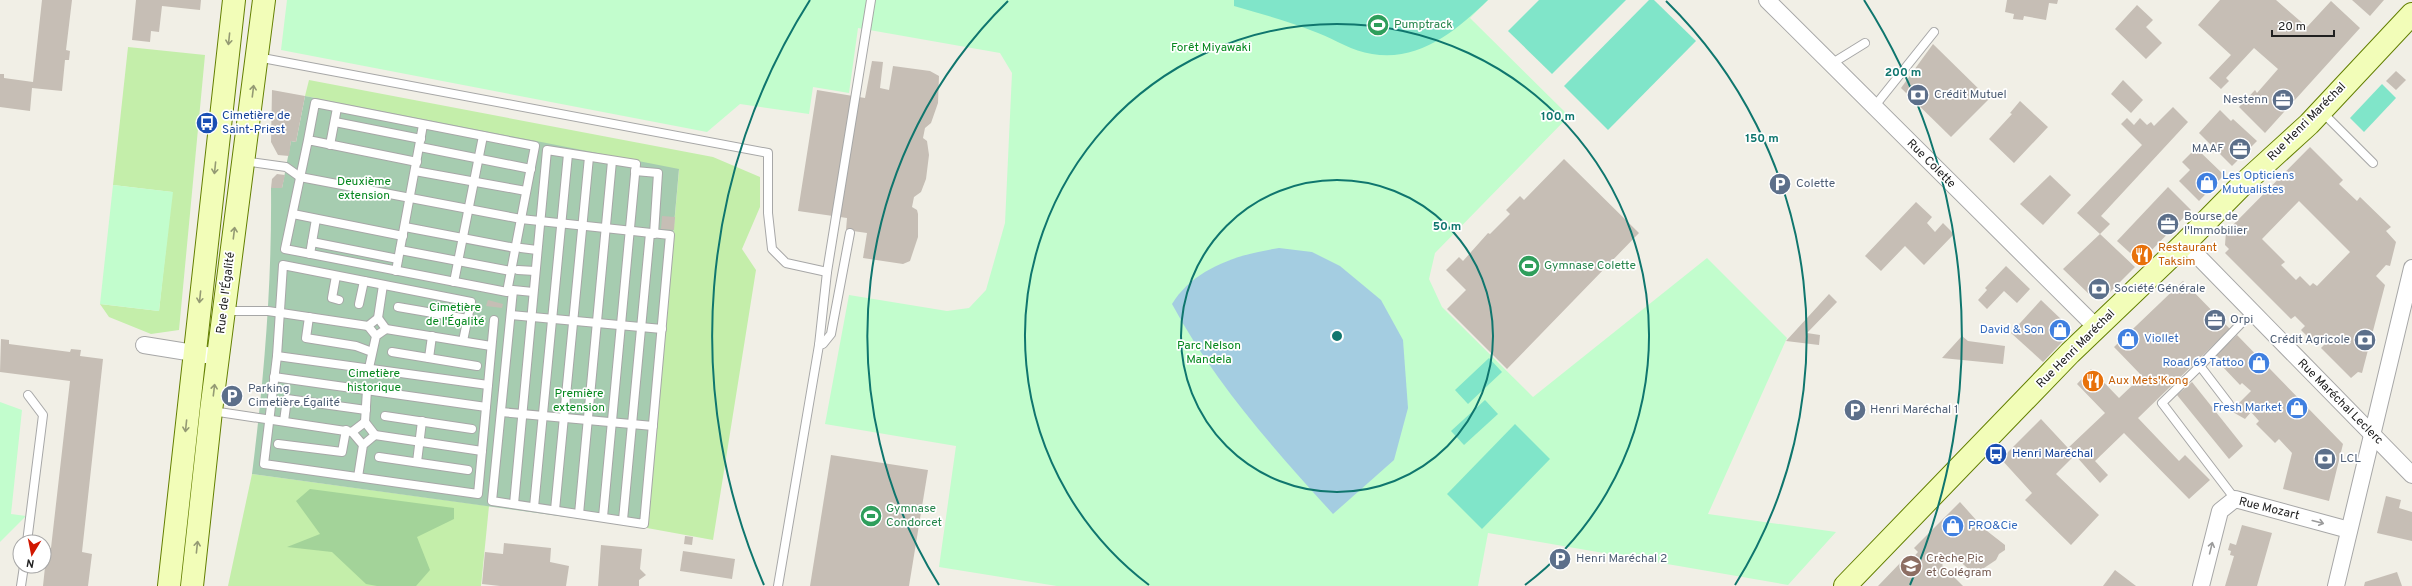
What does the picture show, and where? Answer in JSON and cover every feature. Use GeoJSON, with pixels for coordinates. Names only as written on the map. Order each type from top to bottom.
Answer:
{"type":"FeatureCollection","features":[{"type":"Feature","properties":{"kind":"street","name":"Rue de l'Égalité"},"geometry":{"type":"LineString","coordinates":[[169,586],[234,0]]}},
{"type":"Feature","properties":{"kind":"street","name":"Rue de l'Égalité"},"geometry":{"type":"LineString","coordinates":[[192,586],[211,411],[264,0]]}},
{"type":"Feature","properties":{"kind":"street","name":"Rue Colette"},"geometry":{"type":"LineString","coordinates":[[1767,0],[2097,328]]}},
{"type":"Feature","properties":{"kind":"street","name":"Rue Henri Maréchal"},"geometry":{"type":"LineString","coordinates":[[1845,586],[2097,328],[2242,185],[2309,124],[2412,14]]}},
{"type":"Feature","properties":{"kind":"street","name":"Rue Maréchal Leclerc"},"geometry":{"type":"LineString","coordinates":[[2184,243],[2412,475]]}},
{"type":"Feature","properties":{"kind":"street"},"geometry":{"type":"LineString","coordinates":[[2336,586],[2412,268]]}},
{"type":"Feature","properties":{"kind":"street"},"geometry":{"type":"LineString","coordinates":[[144,345],[218,356]]}},
{"type":"Feature","properties":{"kind":"street","name":"Rue Mozart"},"geometry":{"type":"LineString","coordinates":[[2201,586],[2220,511],[2235,499],[2349,530]]}},
{"type":"Feature","properties":{"kind":"lane"},"geometry":{"type":"LineString","coordinates":[[778,586],[819,345],[827,272],[871,0]]}},
{"type":"Feature","properties":{"kind":"lane"},"geometry":{"type":"LineString","coordinates":[[1874,107],[1934,32]]}},
{"type":"Feature","properties":{"kind":"lane"},"geometry":{"type":"LineString","coordinates":[[1832,64],[1865,43]]}},
{"type":"Feature","properties":{"kind":"lane"},"geometry":{"type":"LineString","coordinates":[[257,57],[768,153],[768,213],[772,249],[786,263],[827,272]]}},
{"type":"Feature","properties":{"kind":"lane"},"geometry":{"type":"LineString","coordinates":[[315,104],[337,108],[535,146],[521,219],[515,270],[507,292],[285,250],[315,104]]}},
{"type":"Feature","properties":{"kind":"lane"},"geometry":{"type":"LineString","coordinates":[[330,145],[337,108]]}},
{"type":"Feature","properties":{"kind":"lane"},"geometry":{"type":"LineString","coordinates":[[2320,111],[2373,163]]}},
{"type":"Feature","properties":{"kind":"lane"},"geometry":{"type":"LineString","coordinates":[[335,122],[478,159],[531,169]]}},
{"type":"Feature","properties":{"kind":"lane"},"geometry":{"type":"LineString","coordinates":[[396,271],[424,125]]}},
{"type":"Feature","properties":{"kind":"lane"},"geometry":{"type":"LineString","coordinates":[[454,282],[483,136]]}},
{"type":"Feature","properties":{"kind":"lane"},"geometry":{"type":"LineString","coordinates":[[308,140],[417,162]]}},
{"type":"Feature","properties":{"kind":"lane"},"geometry":{"type":"LineString","coordinates":[[514,504],[547,150],[636,164],[619,325],[603,517]]}},
{"type":"Feature","properties":{"kind":"lane"},"geometry":{"type":"LineString","coordinates":[[534,507],[568,154]]}},
{"type":"Feature","properties":{"kind":"lane"},"geometry":{"type":"LineString","coordinates":[[555,510],[589,157]]}},
{"type":"Feature","properties":{"kind":"lane"},"geometry":{"type":"LineString","coordinates":[[243,161],[286,167],[300,177],[521,219],[670,235],[644,524],[492,501],[513,290],[533,292]]}},
{"type":"Feature","properties":{"kind":"lane"},"geometry":{"type":"LineString","coordinates":[[579,514],[612,161]]}},
{"type":"Feature","properties":{"kind":"lane"},"geometry":{"type":"LineString","coordinates":[[415,171],[526,192]]}},
{"type":"Feature","properties":{"kind":"lane"},"geometry":{"type":"LineString","coordinates":[[623,520],[658,173],[635,171]]}},
{"type":"Feature","properties":{"kind":"lane"},"geometry":{"type":"LineString","coordinates":[[293,214],[403,236]]}},
{"type":"Feature","properties":{"kind":"lane"},"geometry":{"type":"LineString","coordinates":[[310,254],[316,219]]}},
{"type":"Feature","properties":{"kind":"lane"},"geometry":{"type":"LineString","coordinates":[[404,227],[518,248],[537,250]]}},
{"type":"Feature","properties":{"kind":"lane"},"geometry":{"type":"LineString","coordinates":[[819,345],[823,344],[831,334],[850,233]]}},
{"type":"Feature","properties":{"kind":"lane"},"geometry":{"type":"LineString","coordinates":[[312,242],[398,259]]}},
{"type":"Feature","properties":{"kind":"lane"},"geometry":{"type":"LineString","coordinates":[[400,250],[515,270],[535,271]]}},
{"type":"Feature","properties":{"kind":"lane"},"geometry":{"type":"LineString","coordinates":[[463,341],[471,302],[283,265],[278,312],[277,356],[264,464],[478,494],[494,320]]}},
{"type":"Feature","properties":{"kind":"lane"},"geometry":{"type":"LineString","coordinates":[[336,276],[332,298],[339,300]]}},
{"type":"Feature","properties":{"kind":"lane"},"geometry":{"type":"LineString","coordinates":[[360,304],[364,281]]}},
{"type":"Feature","properties":{"kind":"lane"},"geometry":{"type":"LineString","coordinates":[[368,326],[378,318],[383,285]]}},
{"type":"Feature","properties":{"kind":"lane"},"geometry":{"type":"LineString","coordinates":[[398,308],[468,319]]}},
{"type":"Feature","properties":{"kind":"lane"},"geometry":{"type":"LineString","coordinates":[[224,311],[278,312],[368,326],[376,336]]}},
{"type":"Feature","properties":{"kind":"lane"},"geometry":{"type":"LineString","coordinates":[[2235,499],[2162,403],[2252,312]]}},
{"type":"Feature","properties":{"kind":"lane"},"geometry":{"type":"LineString","coordinates":[[510,315],[662,329]]}},
{"type":"Feature","properties":{"kind":"lane"},"geometry":{"type":"LineString","coordinates":[[309,317],[306,338],[372,352]]}},
{"type":"Feature","properties":{"kind":"lane"},"geometry":{"type":"LineString","coordinates":[[378,318],[386,329]]}},
{"type":"Feature","properties":{"kind":"lane"},"geometry":{"type":"LineString","coordinates":[[369,368],[376,336],[386,329],[492,346]]}},
{"type":"Feature","properties":{"kind":"lane"},"geometry":{"type":"LineString","coordinates":[[429,358],[432,336]]}},
{"type":"Feature","properties":{"kind":"lane"},"geometry":{"type":"LineString","coordinates":[[392,352],[477,366]]}},
{"type":"Feature","properties":{"kind":"lane"},"geometry":{"type":"LineString","coordinates":[[277,356],[488,385]]}},
{"type":"Feature","properties":{"kind":"lane"},"geometry":{"type":"LineString","coordinates":[[2200,366],[2229,404]]}},
{"type":"Feature","properties":{"kind":"lane"},"geometry":{"type":"LineString","coordinates":[[274,377],[486,407]]}},
{"type":"Feature","properties":{"kind":"lane"},"geometry":{"type":"LineString","coordinates":[[366,390],[365,422],[375,435],[482,451]]}},
{"type":"Feature","properties":{"kind":"lane"},"geometry":{"type":"LineString","coordinates":[[28,396],[43,415],[28,534]]}},
{"type":"Feature","properties":{"kind":"lane"},"geometry":{"type":"LineString","coordinates":[[284,421],[287,399],[366,410]]}},
{"type":"Feature","properties":{"kind":"lane"},"geometry":{"type":"LineString","coordinates":[[211,411],[349,431],[363,445]]}},
{"type":"Feature","properties":{"kind":"lane"},"geometry":{"type":"LineString","coordinates":[[501,412],[653,426]]}},
{"type":"Feature","properties":{"kind":"lane"},"geometry":{"type":"LineString","coordinates":[[385,416],[472,429]]}},
{"type":"Feature","properties":{"kind":"lane"},"geometry":{"type":"LineString","coordinates":[[417,462],[422,421]]}},
{"type":"Feature","properties":{"kind":"lane"},"geometry":{"type":"LineString","coordinates":[[278,444],[342,452],[349,431],[365,422]]}},
{"type":"Feature","properties":{"kind":"lane"},"geometry":{"type":"LineString","coordinates":[[358,477],[363,445],[375,435]]}},
{"type":"Feature","properties":{"kind":"lane"},"geometry":{"type":"LineString","coordinates":[[379,457],[468,470]]}},
{"type":"Feature","properties":{"kind":"lane"},"geometry":{"type":"LineString","coordinates":[[21,586],[23,574]]}},
{"type":"Feature","properties":{"kind":"green space","name":"Parc Nelson Mandela"},"geometry":{"type":"Polygon","coordinates":[[[287,0],[1488,0],[1470,18],[1569,116],[1435,253],[1429,279],[1442,307],[1533,397],[1707,258],[1787,338],[1708,514],[1836,532],[1788,585],[1488,533],[1478,586],[1057,586],[939,567],[956,446],[825,424],[849,295],[947,311],[969,308],[986,290],[1005,223],[1012,73],[1000,53],[858,28],[849,93],[813,87],[809,114],[740,104],[707,132],[281,50],[287,0]]]}},
{"type":"Feature","properties":{"kind":"green space","name":"Pumptrack"},"geometry":{"type":"Polygon","coordinates":[[[1234,0],[1488,0],[1463,23],[1436,42],[1421,49],[1389,55],[1365,53],[1297,25],[1234,6],[1234,0]]]}},
{"type":"Feature","properties":{"kind":"green space"},"geometry":{"type":"Polygon","coordinates":[[[1539,0],[1626,0],[1552,74],[1508,31],[1539,0]]]}},
{"type":"Feature","properties":{"kind":"green space"},"geometry":{"type":"Polygon","coordinates":[[[1649,0],[1654,0],[1696,41],[1608,130],[1564,86],[1649,0]]]}},
{"type":"Feature","properties":{"kind":"green space"},"geometry":{"type":"Polygon","coordinates":[[[128,47],[205,55],[179,330],[151,334],[109,317],[100,304],[159,311],[172,192],[113,185],[128,47]]]}},
{"type":"Feature","properties":{"kind":"green space"},"geometry":{"type":"Polygon","coordinates":[[[309,80],[713,157],[760,177],[760,207],[742,249],[756,270],[713,540],[647,528],[679,170],[305,96],[309,80]]]}},
{"type":"Feature","properties":{"kind":"green space"},"geometry":{"type":"Polygon","coordinates":[[[2382,84],[2396,98],[2364,132],[2350,118],[2382,84]]]}},
{"type":"Feature","properties":{"kind":"green space","name":"Cimetière de l'Égalité"},"geometry":{"type":"Polygon","coordinates":[[[305,96],[679,169],[647,528],[252,474],[260,403],[269,296],[271,188],[282,188],[291,141],[296,142],[305,96]]]}},
{"type":"Feature","properties":{"kind":"green space"},"geometry":{"type":"Polygon","coordinates":[[[113,185],[173,192],[159,311],[100,304],[113,185]]]}},
{"type":"Feature","properties":{"kind":"green space"},"geometry":{"type":"Polygon","coordinates":[[[1489,358],[1502,372],[1468,404],[1455,390],[1489,358]]]}},
{"type":"Feature","properties":{"kind":"green space"},"geometry":{"type":"Polygon","coordinates":[[[1485,400],[1498,414],[1464,445],[1451,431],[1485,400]]]}},
{"type":"Feature","properties":{"kind":"green space"},"geometry":{"type":"Polygon","coordinates":[[[0,402],[22,410],[11,514],[26,516],[0,542],[0,402]]]}},
{"type":"Feature","properties":{"kind":"green space"},"geometry":{"type":"Polygon","coordinates":[[[1515,424],[1550,459],[1482,529],[1447,494],[1515,424]]]}},
{"type":"Feature","properties":{"kind":"green space"},"geometry":{"type":"Polygon","coordinates":[[[252,474],[489,506],[481,586],[228,586],[252,474]]]}},
{"type":"Feature","properties":{"kind":"green space"},"geometry":{"type":"Polygon","coordinates":[[[310,489],[454,508],[454,519],[417,537],[430,570],[416,586],[377,586],[366,584],[332,552],[287,547],[320,534],[296,501],[310,489]]]}},
{"type":"Feature","properties":{"kind":"water"},"geometry":{"type":"Polygon","coordinates":[[[1279,248],[1312,252],[1340,266],[1381,300],[1403,340],[1408,408],[1394,460],[1333,514],[1246,414],[1206,360],[1172,304],[1192,281],[1205,272],[1248,254],[1279,248]]]}},
{"type":"Feature","properties":{"kind":"building"},"geometry":{"type":"Polygon","coordinates":[[[42,0],[72,0],[66,50],[70,51],[69,60],[65,60],[62,91],[32,88],[30,111],[0,107],[0,74],[4,74],[4,78],[33,82],[42,0]]]}},
{"type":"Feature","properties":{"kind":"building"},"geometry":{"type":"Polygon","coordinates":[[[136,0],[201,0],[200,10],[162,6],[159,32],[151,31],[150,42],[132,40],[136,0]]]}},
{"type":"Feature","properties":{"kind":"building"},"geometry":{"type":"Polygon","coordinates":[[[2007,0],[2058,0],[2057,4],[2049,3],[2046,20],[2024,16],[2023,20],[2013,19],[2014,14],[2005,12],[2007,0]]]}},
{"type":"Feature","properties":{"kind":"building"},"geometry":{"type":"Polygon","coordinates":[[[2220,0],[2276,0],[2307,27],[2331,1],[2360,28],[2265,133],[2239,107],[2255,90],[2257,93],[2278,69],[2254,48],[2226,78],[2229,81],[2221,89],[2209,78],[2231,55],[2198,25],[2220,0]]]}},
{"type":"Feature","properties":{"kind":"building"},"geometry":{"type":"Polygon","coordinates":[[[2352,0],[2384,0],[2370,16],[2352,0]]]}},
{"type":"Feature","properties":{"kind":"building"},"geometry":{"type":"Polygon","coordinates":[[[2137,5],[2153,20],[2146,27],[2162,43],[2146,59],[2115,29],[2137,5]]]}},
{"type":"Feature","properties":{"kind":"building"},"geometry":{"type":"Polygon","coordinates":[[[1933,44],[1989,99],[1951,137],[1901,88],[1933,44]]]}},
{"type":"Feature","properties":{"kind":"building"},"geometry":{"type":"Polygon","coordinates":[[[872,61],[883,62],[880,88],[889,90],[893,66],[930,71],[939,76],[938,103],[931,123],[925,128],[923,138],[927,141],[929,155],[926,179],[921,192],[914,197],[912,207],[917,210],[918,214],[918,237],[910,261],[903,264],[863,258],[867,233],[846,230],[847,218],[798,211],[817,90],[865,98],[872,61]]]}},
{"type":"Feature","properties":{"kind":"building"},"geometry":{"type":"Polygon","coordinates":[[[2396,71],[2406,80],[2396,90],[2386,81],[2396,71]]]}},
{"type":"Feature","properties":{"kind":"building"},"geometry":{"type":"Polygon","coordinates":[[[2123,80],[2143,100],[2131,113],[2111,94],[2123,80]]]}},
{"type":"Feature","properties":{"kind":"building"},"geometry":{"type":"Polygon","coordinates":[[[272,90],[305,96],[296,142],[291,141],[289,156],[278,155],[271,142],[272,90]]]}},
{"type":"Feature","properties":{"kind":"building"},"geometry":{"type":"Polygon","coordinates":[[[2020,101],[2048,127],[2014,163],[1989,139],[2012,114],[2010,113],[2020,101]]]}},
{"type":"Feature","properties":{"kind":"building"},"geometry":{"type":"Polygon","coordinates":[[[2173,107],[2188,122],[2101,216],[2110,224],[2100,234],[2077,213],[2142,145],[2121,124],[2127,118],[2134,125],[2140,118],[2147,125],[2151,122],[2154,126],[2173,107]]]}},
{"type":"Feature","properties":{"kind":"building"},"geometry":{"type":"Polygon","coordinates":[[[2220,110],[2231,121],[2233,119],[2257,141],[2232,166],[2199,133],[2220,110]]]}},
{"type":"Feature","properties":{"kind":"building"},"geometry":{"type":"Polygon","coordinates":[[[2310,147],[2343,180],[2339,184],[2357,201],[2360,197],[2391,227],[2386,231],[2396,242],[2390,266],[2386,265],[2376,276],[2385,285],[2362,373],[2358,372],[2351,378],[2321,348],[2325,344],[2319,338],[2314,343],[2301,330],[2305,326],[2295,316],[2291,319],[2225,253],[2229,249],[2225,245],[2226,232],[2310,147]],[[2299,201],[2262,239],[2285,262],[2281,265],[2296,280],[2300,276],[2310,286],[2313,283],[2317,286],[2350,252],[2299,201]]]}},
{"type":"Feature","properties":{"kind":"building"},"geometry":{"type":"Polygon","coordinates":[[[2196,148],[2224,175],[2199,201],[2179,181],[2190,170],[2182,162],[2196,148]]]}},
{"type":"Feature","properties":{"kind":"building","name":"Gymnase Colette"},"geometry":{"type":"Polygon","coordinates":[[[1564,159],[1639,233],[1507,369],[1447,309],[1466,290],[1446,270],[1459,257],[1463,261],[1488,233],[1490,234],[1510,214],[1506,210],[1520,196],[1524,200],[1564,159]]]}},
{"type":"Feature","properties":{"kind":"building"},"geometry":{"type":"Polygon","coordinates":[[[277,174],[285,175],[282,188],[271,188],[272,179],[277,174]]]}},
{"type":"Feature","properties":{"kind":"building"},"geometry":{"type":"Polygon","coordinates":[[[2050,175],[2071,195],[2043,225],[2020,204],[2050,175]]]}},
{"type":"Feature","properties":{"kind":"building"},"geometry":{"type":"Polygon","coordinates":[[[2168,187],[2191,210],[2140,262],[2117,241],[2168,187]]]}},
{"type":"Feature","properties":{"kind":"building"},"geometry":{"type":"Polygon","coordinates":[[[1916,202],[1932,217],[1927,223],[1935,232],[1943,223],[1954,234],[1924,265],[1905,246],[1881,271],[1865,256],[1916,202]]]}},
{"type":"Feature","properties":{"kind":"building"},"geometry":{"type":"Polygon","coordinates":[[[662,216],[675,217],[674,230],[661,229],[662,216]]]}},
{"type":"Feature","properties":{"kind":"building"},"geometry":{"type":"Polygon","coordinates":[[[2100,234],[2135,267],[2108,294],[2090,295],[2063,269],[2100,234]]]}},
{"type":"Feature","properties":{"kind":"building"},"geometry":{"type":"Polygon","coordinates":[[[2006,266],[2030,289],[2017,303],[2004,291],[1987,309],[1978,300],[1987,290],[1985,288],[2006,266]]]}},
{"type":"Feature","properties":{"kind":"building"},"geometry":{"type":"Polygon","coordinates":[[[2183,281],[2230,329],[2138,418],[2179,461],[2185,455],[2210,480],[2189,499],[2124,433],[2095,461],[2108,475],[2100,483],[2075,455],[2056,474],[2099,515],[2071,545],[2025,500],[2032,493],[2001,459],[2041,419],[2068,448],[2105,413],[2077,384],[2091,369],[2119,398],[2142,376],[2114,347],[2183,281]]]}},
{"type":"Feature","properties":{"kind":"building"},"geometry":{"type":"Polygon","coordinates":[[[1829,294],[1837,302],[1807,333],[1820,335],[1819,345],[1786,341],[1829,294]]]}},
{"type":"Feature","properties":{"kind":"building"},"geometry":{"type":"Polygon","coordinates":[[[488,300],[503,304],[502,308],[486,306],[488,300]]]}},
{"type":"Feature","properties":{"kind":"building"},"geometry":{"type":"Polygon","coordinates":[[[2041,300],[2063,321],[2064,340],[2043,362],[2011,333],[2041,300]]]}},
{"type":"Feature","properties":{"kind":"building"},"geometry":{"type":"Polygon","coordinates":[[[2237,335],[2343,444],[2329,501],[2283,489],[2292,453],[2279,439],[2275,443],[2256,424],[2259,421],[2251,412],[2245,419],[2231,411],[2251,391],[2242,383],[2240,385],[2222,366],[2225,364],[2216,355],[2237,335]]]}},
{"type":"Feature","properties":{"kind":"building"},"geometry":{"type":"Polygon","coordinates":[[[1962,336],[1968,341],[2005,346],[2003,364],[1942,358],[1962,336]]]}},
{"type":"Feature","properties":{"kind":"building"},"geometry":{"type":"Polygon","coordinates":[[[1,339],[9,340],[9,344],[70,352],[71,349],[81,350],[80,356],[103,359],[82,552],[92,554],[88,586],[43,586],[44,574],[52,574],[52,539],[70,381],[0,372],[1,339]]]}},
{"type":"Feature","properties":{"kind":"building"},"geometry":{"type":"Polygon","coordinates":[[[2192,382],[2243,446],[2229,459],[2177,395],[2192,382]]]}},
{"type":"Feature","properties":{"kind":"building","name":"Gymnase Condorcet"},"geometry":{"type":"Polygon","coordinates":[[[831,455],[928,470],[909,586],[810,586],[831,455]]]}},
{"type":"Feature","properties":{"kind":"building"},"geometry":{"type":"Polygon","coordinates":[[[2386,496],[2401,500],[2399,508],[2412,512],[2412,541],[2377,533],[2386,496]]]}},
{"type":"Feature","properties":{"kind":"building"},"geometry":{"type":"Polygon","coordinates":[[[1960,502],[1977,521],[1984,525],[1987,531],[2005,545],[2005,550],[1999,554],[1996,560],[1984,568],[1981,575],[1976,576],[1952,554],[1942,565],[1963,586],[1878,586],[1904,559],[1908,563],[1918,552],[1914,548],[1960,502]]]}},
{"type":"Feature","properties":{"kind":"building"},"geometry":{"type":"Polygon","coordinates":[[[2242,525],[2272,533],[2257,586],[2225,586],[2234,556],[2230,555],[2231,551],[2228,550],[2230,543],[2236,545],[2242,525]]]}},
{"type":"Feature","properties":{"kind":"building"},"geometry":{"type":"Polygon","coordinates":[[[685,536],[693,537],[692,545],[684,544],[685,536]]]}},
{"type":"Feature","properties":{"kind":"building"},"geometry":{"type":"Polygon","coordinates":[[[504,543],[551,548],[550,562],[569,566],[566,586],[500,586],[482,584],[485,552],[503,554],[504,543]]]}},
{"type":"Feature","properties":{"kind":"building"},"geometry":{"type":"Polygon","coordinates":[[[601,545],[642,549],[640,569],[646,575],[639,580],[639,586],[598,586],[601,545]]]}},
{"type":"Feature","properties":{"kind":"building"},"geometry":{"type":"Polygon","coordinates":[[[683,551],[735,559],[732,579],[680,571],[683,551]]]}},
{"type":"Feature","properties":{"kind":"building"},"geometry":{"type":"Polygon","coordinates":[[[2115,570],[2136,586],[2103,586],[2115,570]]]}},
{"type":"Feature","properties":{"kind":"building"},"geometry":{"type":"Polygon","coordinates":[[[2397,572],[2402,586],[2364,586],[2365,582],[2397,572]]]}},
{"type":"Feature","properties":{"kind":"place","name":"Pumptrack"},"geometry":{"type":"Point","coordinates":[1378,25]}},
{"type":"Feature","properties":{"kind":"place","name":"Crédit Mutuel"},"geometry":{"type":"Point","coordinates":[1918,95]}},
{"type":"Feature","properties":{"kind":"place","name":"Nestenn"},"geometry":{"type":"Point","coordinates":[2283,100]}},
{"type":"Feature","properties":{"kind":"place","name":"Cimetière de Saint-Priest"},"geometry":{"type":"Point","coordinates":[207,123]}},
{"type":"Feature","properties":{"kind":"place","name":"MAAF"},"geometry":{"type":"Point","coordinates":[2240,149]}},
{"type":"Feature","properties":{"kind":"place","name":"Les Opticiens Mutualistes"},"geometry":{"type":"Point","coordinates":[2207,183]}},
{"type":"Feature","properties":{"kind":"place","name":"Colette"},"geometry":{"type":"Point","coordinates":[1780,184]}},
{"type":"Feature","properties":{"kind":"place","name":"Bourse de l'Immobilier"},"geometry":{"type":"Point","coordinates":[2168,224]}},
{"type":"Feature","properties":{"kind":"place","name":"Restaurant Taksim"},"geometry":{"type":"Point","coordinates":[2142,255]}},
{"type":"Feature","properties":{"kind":"place","name":"Gymnase Colette"},"geometry":{"type":"Point","coordinates":[1529,266]}},
{"type":"Feature","properties":{"kind":"place","name":"Société Générale"},"geometry":{"type":"Point","coordinates":[2099,289]}},
{"type":"Feature","properties":{"kind":"place","name":"Orpi"},"geometry":{"type":"Point","coordinates":[2215,320]}},
{"type":"Feature","properties":{"kind":"place","name":"David & Son"},"geometry":{"type":"Point","coordinates":[2060,330]}},
{"type":"Feature","properties":{"kind":"place","name":"Viollet"},"geometry":{"type":"Point","coordinates":[2128,339]}},
{"type":"Feature","properties":{"kind":"place","name":"Crédit Agricole"},"geometry":{"type":"Point","coordinates":[2365,340]}},
{"type":"Feature","properties":{"kind":"place","name":"Road 69 Tattoo"},"geometry":{"type":"Point","coordinates":[2259,363]}},
{"type":"Feature","properties":{"kind":"place","name":"Aux Mets'Kong"},"geometry":{"type":"Point","coordinates":[2093,381]}},
{"type":"Feature","properties":{"kind":"place","name":"Parking Cimetière Égalité"},"geometry":{"type":"Point","coordinates":[232,396]}},
{"type":"Feature","properties":{"kind":"place","name":"Fresh Market"},"geometry":{"type":"Point","coordinates":[2297,408]}},
{"type":"Feature","properties":{"kind":"place","name":"Henri Maréchal 1"},"geometry":{"type":"Point","coordinates":[1855,410]}},
{"type":"Feature","properties":{"kind":"place","name":"Henri Maréchal"},"geometry":{"type":"Point","coordinates":[1996,454]}},
{"type":"Feature","properties":{"kind":"place","name":"LCL"},"geometry":{"type":"Point","coordinates":[2325,459]}},
{"type":"Feature","properties":{"kind":"place","name":"Gymnase Condorcet"},"geometry":{"type":"Point","coordinates":[871,516]}},
{"type":"Feature","properties":{"kind":"place","name":"PRO&Cie"},"geometry":{"type":"Point","coordinates":[1953,526]}},
{"type":"Feature","properties":{"kind":"place","name":"Henri Maréchal 2"},"geometry":{"type":"Point","coordinates":[1560,559]}},
{"type":"Feature","properties":{"kind":"place","name":"Crèche Pic et Colégram"},"geometry":{"type":"Point","coordinates":[1911,566]}},
{"type":"Feature","properties":{"kind":"park label","name":"Forêt Miyawaki"},"geometry":{"type":"Point","coordinates":[1211,48]}},
{"type":"Feature","properties":{"kind":"park label","name":"Deuxième extension"},"geometry":{"type":"Point","coordinates":[364,189]}},
{"type":"Feature","properties":{"kind":"park label","name":"Cimetière historique"},"geometry":{"type":"Point","coordinates":[374,381]}},
{"type":"Feature","properties":{"kind":"park label","name":"Première extension"},"geometry":{"type":"Point","coordinates":[579,401]}}]}
